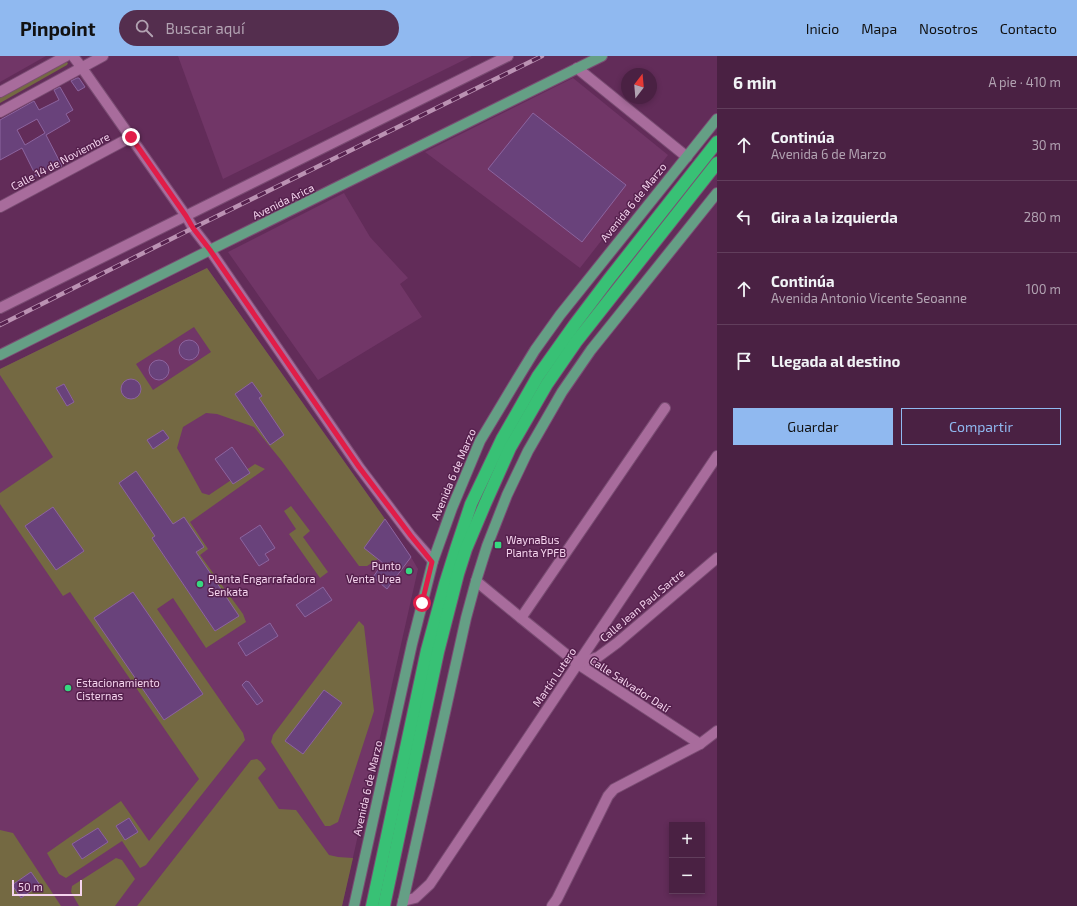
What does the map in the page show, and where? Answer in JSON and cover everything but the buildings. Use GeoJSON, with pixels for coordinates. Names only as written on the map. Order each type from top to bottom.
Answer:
{"type":"FeatureCollection","features":[{"type":"Feature","properties":{"kind":"highway"},"geometry":{"type":"LineString","coordinates":[[372,906],[428,650],[445,584],[472,504],[502,439],[538,376],[609,279],[717,142]]}},
{"type":"Feature","properties":{"kind":"highway"},"geometry":{"type":"LineString","coordinates":[[384,906],[438,652],[464,555],[488,497],[514,441],[547,384],[572,348],[717,163]]}},
{"type":"Feature","properties":{"kind":"main road","name":"Avenida Arica"},"geometry":{"type":"LineString","coordinates":[[0,355],[602,56]]}},
{"type":"Feature","properties":{"kind":"main road","name":"Avenida 6 de Marzo"},"geometry":{"type":"LineString","coordinates":[[354,906],[412,644],[432,562],[452,508],[480,441],[535,350],[560,315],[717,119]]}},
{"type":"Feature","properties":{"kind":"main road"},"geometry":{"type":"LineString","coordinates":[[402,903],[456,659],[476,580],[506,495],[528,451],[562,392],[591,350],[717,193]]}},
{"type":"Feature","properties":{"kind":"street"},"geometry":{"type":"LineString","coordinates":[[0,92],[66,56]]}},
{"type":"Feature","properties":{"kind":"street"},"geometry":{"type":"LineString","coordinates":[[73,56],[210,250],[359,467],[432,562]]}},
{"type":"Feature","properties":{"kind":"street"},"geometry":{"type":"LineString","coordinates":[[0,112],[103,56]]}},
{"type":"Feature","properties":{"kind":"street"},"geometry":{"type":"LineString","coordinates":[[0,308],[508,56]]}},
{"type":"Feature","properties":{"kind":"street"},"geometry":{"type":"LineString","coordinates":[[577,68],[687,156]]}},
{"type":"Feature","properties":{"kind":"street","name":"Calle 14 de Noviembre"},"geometry":{"type":"LineString","coordinates":[[0,207],[131,137]]}},
{"type":"Feature","properties":{"kind":"street"},"geometry":{"type":"LineString","coordinates":[[521,618],[665,408]]}},
{"type":"Feature","properties":{"kind":"street","name":"Martín Lutero"},"geometry":{"type":"LineString","coordinates":[[402,903],[414,898],[430,884],[717,456]]}},
{"type":"Feature","properties":{"kind":"street","name":"Calle Jean Paul Sartre"},"geometry":{"type":"LineString","coordinates":[[578,664],[598,657],[617,643],[717,558]]}},
{"type":"Feature","properties":{"kind":"street","name":"Calle Salvador Dalí"},"geometry":{"type":"LineString","coordinates":[[476,580],[578,664],[700,744]]}},
{"type":"Feature","properties":{"kind":"street"},"geometry":{"type":"LineString","coordinates":[[552,906],[557,899],[611,792],[614,789],[700,744],[717,731]]}},
{"type":"Feature","properties":{"kind":"shaded area"},"geometry":{"type":"Polygon","coordinates":[[[0,56],[46,56],[0,82],[0,56]]]}},
{"type":"Feature","properties":{"kind":"shaded area"},"geometry":{"type":"Polygon","coordinates":[[[178,56],[472,56],[223,179],[178,56]]]}},
{"type":"Feature","properties":{"kind":"shaded area"},"geometry":{"type":"Polygon","coordinates":[[[65,61],[68,63],[67,65],[0,103],[0,97],[65,61]]]}},
{"type":"Feature","properties":{"kind":"shaded area"},"geometry":{"type":"Polygon","coordinates":[[[573,78],[668,155],[580,268],[425,152],[573,78]]]}},
{"type":"Feature","properties":{"kind":"shaded area"},"geometry":{"type":"Polygon","coordinates":[[[344,193],[370,237],[408,278],[400,284],[422,317],[318,380],[228,252],[344,193]]]}},
{"type":"Feature","properties":{"kind":"shaded area"},"geometry":{"type":"Polygon","coordinates":[[[207,268],[385,519],[418,569],[342,906],[0,906],[0,369],[207,268]]]}},
{"type":"Feature","properties":{"kind":"shaded area"},"geometry":{"type":"Polygon","coordinates":[[[207,268],[385,519],[365,548],[378,559],[367,566],[359,566],[281,460],[254,427],[217,414],[206,413],[183,427],[177,448],[202,493],[209,495],[255,464],[265,469],[190,522],[208,549],[200,555],[243,614],[246,622],[206,648],[173,598],[157,609],[243,733],[245,740],[146,865],[140,868],[122,841],[66,878],[59,874],[47,853],[121,801],[149,841],[199,779],[70,592],[63,596],[0,504],[0,493],[53,457],[0,375],[0,369],[207,268]],[[194,327],[136,364],[153,390],[211,352],[194,327]],[[64,384],[56,388],[67,406],[74,401],[64,384]],[[152,538],[215,631],[238,616],[196,552],[204,547],[152,538]],[[133,592],[94,618],[164,720],[202,694],[133,592]],[[129,818],[117,826],[125,839],[138,831],[129,818]],[[98,828],[72,844],[82,859],[108,842],[98,828]]]}},
{"type":"Feature","properties":{"kind":"shaded area"},"geometry":{"type":"Polygon","coordinates":[[[291,506],[310,531],[303,537],[328,572],[320,578],[289,534],[296,529],[284,511],[291,506]]]}},
{"type":"Feature","properties":{"kind":"shaded area"},"geometry":{"type":"Polygon","coordinates":[[[359,621],[364,626],[374,711],[338,822],[330,826],[325,826],[271,742],[273,735],[359,621]],[[324,690],[286,741],[303,754],[342,703],[324,690]]]}},
{"type":"Feature","properties":{"kind":"shaded area"},"geometry":{"type":"Polygon","coordinates":[[[257,759],[266,769],[258,778],[279,809],[296,810],[329,855],[353,858],[342,906],[137,906],[251,760],[257,759]]]}},
{"type":"Feature","properties":{"kind":"shaded area"},"geometry":{"type":"Polygon","coordinates":[[[0,830],[13,833],[61,906],[0,906],[0,830]]]}},
{"type":"Feature","properties":{"kind":"shaded area"},"geometry":{"type":"Polygon","coordinates":[[[116,858],[122,860],[135,879],[115,906],[79,906],[71,892],[72,886],[116,858]]]}},
{"type":"Feature","properties":{"kind":"railway"},"geometry":{"type":"LineString","coordinates":[[0,325],[542,56]]}},
{"type":"Feature","properties":{"kind":"place","name":"WaynaBus Planta YPFB"},"geometry":{"type":"Point","coordinates":[498,545]}},
{"type":"Feature","properties":{"kind":"place","name":"Punto Venta Urea"},"geometry":{"type":"Point","coordinates":[409,571]}},
{"type":"Feature","properties":{"kind":"place","name":"Planta Engarrafadora Senkata"},"geometry":{"type":"Point","coordinates":[200,584]}},
{"type":"Feature","properties":{"kind":"place","name":"Estacionamiento Cisternas"},"geometry":{"type":"Point","coordinates":[68,688]}},
{"type":"Feature","properties":{"kind":"route"},"geometry":{"type":"LineString","coordinates":[[131,137],[359,467],[432,562],[422,603]]}}]}
